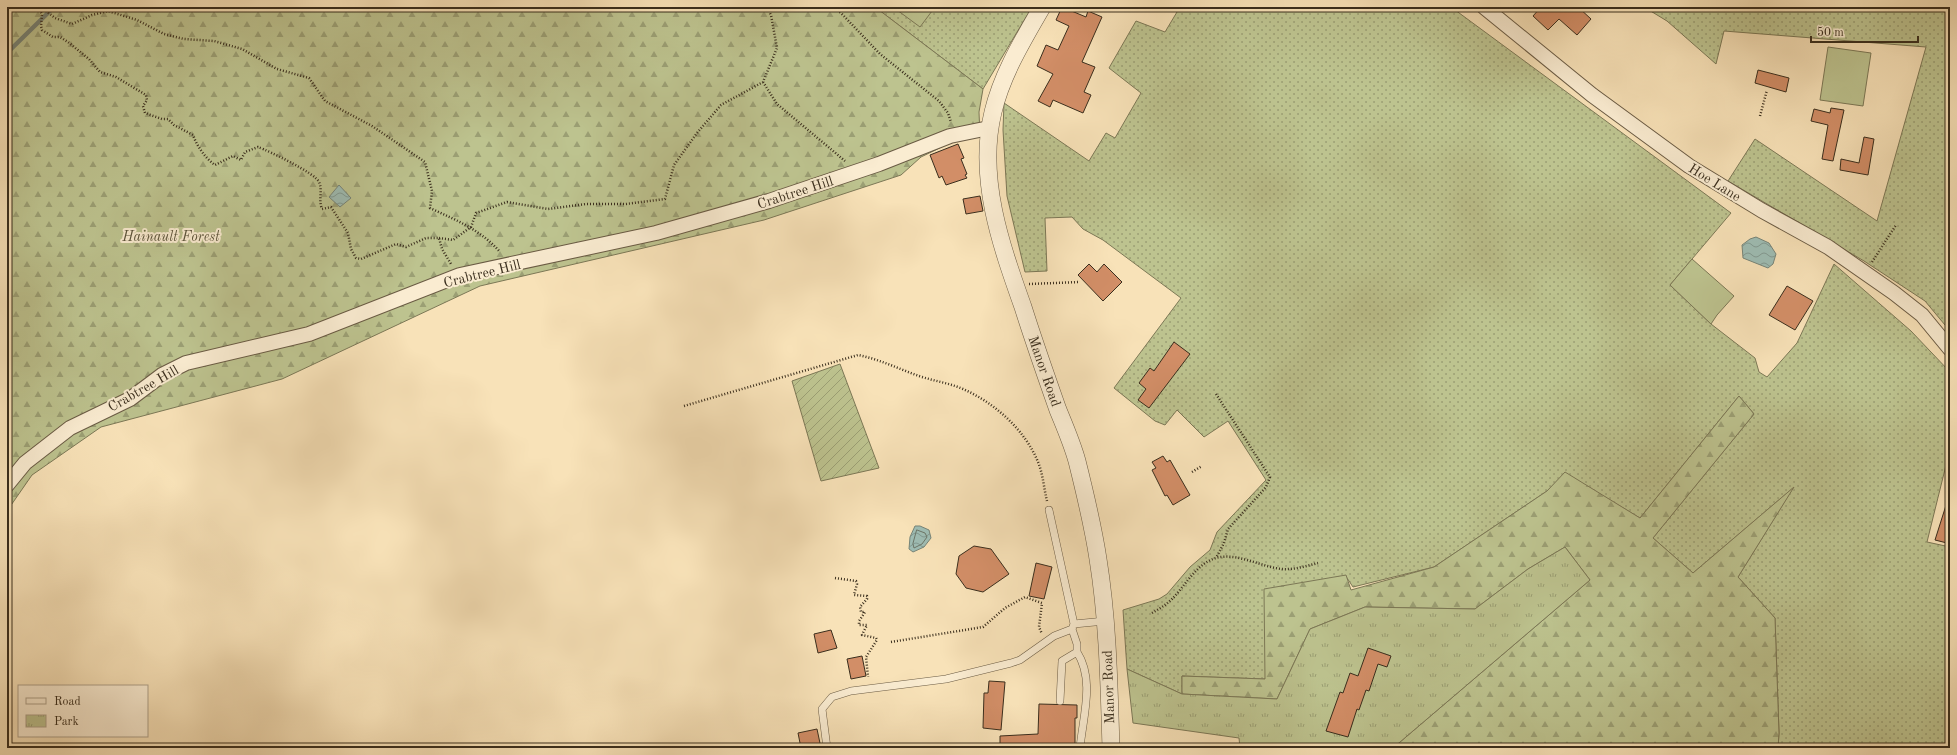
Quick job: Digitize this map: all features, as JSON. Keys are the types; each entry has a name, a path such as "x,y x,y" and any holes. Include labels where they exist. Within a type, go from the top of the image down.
{"street":[{"name":"Manor Road","path":"1042,7 1021,44 1005,77 993,110 989,128 987,176 990,198 1015,286 1076,458 1097,552 1105,621 1111,748"},
{"name":"Hoe Lane","path":"1484,7 1586,90 1689,166 1761,210 1828,247 1867,273 1922,315 1950,349"},
{"name":"Crabtree Hill","path":"7,484 25,463 70,428 130,399 162,375 186,363 309,334 460,275 656,233 769,201 858,171 950,136 989,128"}],"lane":[{"path":"1049,510 1077,644 1077,652 1086,673 1087,695 1080,748"},
{"path":"827,748 822,709 832,697 850,691 946,679 1011,663 1020,660 1048,640 1073,627 1105,621"},
{"path":"1060,701 1062,661 1077,652"}],"path":[{"path":"40,7 51,15 72,24 92,15 108,11 137,20 164,34 184,39 214,41 242,49 277,70 310,78 325,101 372,126 425,162 432,192 430,208 471,227 490,240 511,264"},
{"path":"40,7 42,14 42,30 52,37 60,38 68,42 89,59 100,72 116,77 146,95 147,100 143,106 145,113 162,119 168,119 174,126 193,135 196,143 215,165 232,156 241,160 245,152 258,147 305,170 318,180 321,188 319,202 322,209 331,207 336,212 348,233 350,249 356,258 361,259 396,244 406,247 426,238 453,240 471,227 476,213 507,202 548,209 586,204 626,204 665,199 674,165 697,133 722,105 763,82 776,48 771,15 767,7"},
{"path":"108,11 111,7"},
{"path":"832,7 841,13 880,54 939,101 948,113 951,124 950,136"},
{"path":"763,82 777,104 823,144 858,171"},
{"path":"1760,116 1767,90"},
{"path":"1867,273 1896,225"},
{"path":"439,238 442,249 460,275"},
{"path":"1015,286 1048,282 1080,282"},
{"path":"684,406 858,355 872,358 901,370 963,389 988,402 1022,433 1030,444 1039,464 1049,510"},
{"path":"1152,613 1172,599 1192,575 1216,558 1224,543 1228,529 1266,487 1270,477 1216,394"},
{"path":"1192,472 1202,466"},
{"path":"1216,558 1236,557 1260,565 1281,569 1292,569 1318,563"},
{"path":"835,578 856,581 857,584 854,595 867,596 867,599 860,607 861,612 865,612 859,621 859,625 867,625 862,635 876,638 877,640 866,657 869,677 862,679"},
{"path":"891,642 983,628 1005,608 1025,597 1042,603 1039,627 1048,640"}],"green space":[{"name":"Hainault Forest","path":"7,7 875,7 983,89 979,112 980,136 958,139 921,157 901,175 764,220 480,286 282,379 101,427 32,475 7,511"},
{"path":"875,7 1032,7 983,89"},
{"path":"893,7 935,7 920,27"},
{"path":"1180,7 1451,7 1731,213 1670,285 1711,324 1755,358 1759,372 1767,377 1797,343 1834,264 1911,331 1950,372 1950,449 1927,542 1950,547 1950,748 1778,748 1779,733 1775,618 1738,577 1793,488 1693,573 1653,538 1754,414 1739,396 1640,518 1565,473 1547,491 1434,567 1353,587 1345,575 1265,679 1182,676 1182,694 1127,669 1123,610 1159,599 1167,594 1190,567 1210,550 1217,532 1266,480 1228,421 1204,437 1177,410 1165,425 1155,421 1114,388 1181,298 1103,240 1083,229 1072,217 1045,218 1047,271 1025,272 1007,196 1003,130 1004,103 1089,161 1106,133 1115,138 1141,93 1109,68 1136,21 1165,32"},
{"path":"1644,7 1950,7 1950,331 1925,301 1864,261 1728,181 1755,139 1877,221 1926,47 1724,31 1716,64 1667,21"},
{"path":"1828,47 1871,53 1863,106 1820,100"},
{"path":"1692,259 1734,296 1711,324 1670,285"},
{"path":"840,364 879,468 821,481 792,381"},
{"path":"1739,396 1754,414 1653,538 1693,573 1794,487 1738,577 1775,618 1779,733 1778,748 1393,748 1590,580 1565,547 1528,569 1475,609 1365,607 1310,629 1277,699 1182,694 1182,676 1265,679 1264,589 1346,575 1351,590 1434,567 1547,491 1565,472 1640,518"},
{"path":"1565,547 1590,580 1393,748 1240,748 1239,738 1133,723 1127,669 1182,694 1277,699 1310,629 1365,607 1475,609 1528,569"}],"water":[{"path":"339,185 351,198 340,207 329,197"},
{"path":"1756,237 1769,243 1776,254 1773,264 1768,268 1743,258 1742,245 1750,239"},
{"path":"915,526 920,526 929,530 931,538 924,547 913,552 909,549 910,537"}],"building":[{"path":"1062,7 1086,17 1088,11 1102,17 1082,62 1095,67 1084,92 1091,95 1083,113 1053,100 1050,107 1038,101 1053,74 1037,66 1046,45 1058,50 1069,26 1056,20"},
{"path":"1541,7 1578,7 1591,19 1577,35 1559,19 1548,30 1533,16"},
{"path":"1758,70 1789,78 1786,92 1755,83"},
{"path":"1831,108 1844,110 1833,161 1822,159 1828,125 1811,121 1814,109 1830,113"},
{"path":"1864,137 1874,139 1868,175 1840,170 1841,159 1859,163"},
{"path":"958,144 964,158 961,159 967,174 965,175 967,178 946,185 942,176 939,178 930,155"},
{"path":"980,196 983,211 966,214 963,199"},
{"path":"1089,264 1097,272 1104,264 1122,282 1103,301 1078,275"},
{"path":"1787,286 1813,301 1795,330 1769,315"},
{"path":"1174,342 1190,354 1149,408 1138,400 1146,389 1139,383 1150,368 1154,371"},
{"path":"1163,456 1167,462 1170,460 1190,495 1173,505 1167,495 1165,496 1152,470 1156,468 1152,462"},
{"path":"1948,499 1950,499 1950,534 1947,543 1935,540"},
{"path":"974,546 991,549 1009,574 983,592 966,588 956,574 959,556"},
{"path":"1036,563 1052,567 1044,599 1029,596"},
{"path":"831,630 837,648 818,653 814,634"},
{"path":"1368,648 1391,656 1387,667 1378,664 1369,691 1366,690 1359,710 1357,709 1348,737 1326,731 1340,692 1343,693 1350,673 1358,676"},
{"path":"862,656 866,676 851,679 847,659"},
{"path":"989,681 1005,682 1001,730 983,728 984,693 988,693"},
{"path":"1039,704 1077,705 1077,718 1075,718 1075,747 1000,748 1000,736 1038,734"},
{"path":"817,729 821,748 801,748 798,733"}],"waterway":[{"path":"7,53 54,7"}]}
